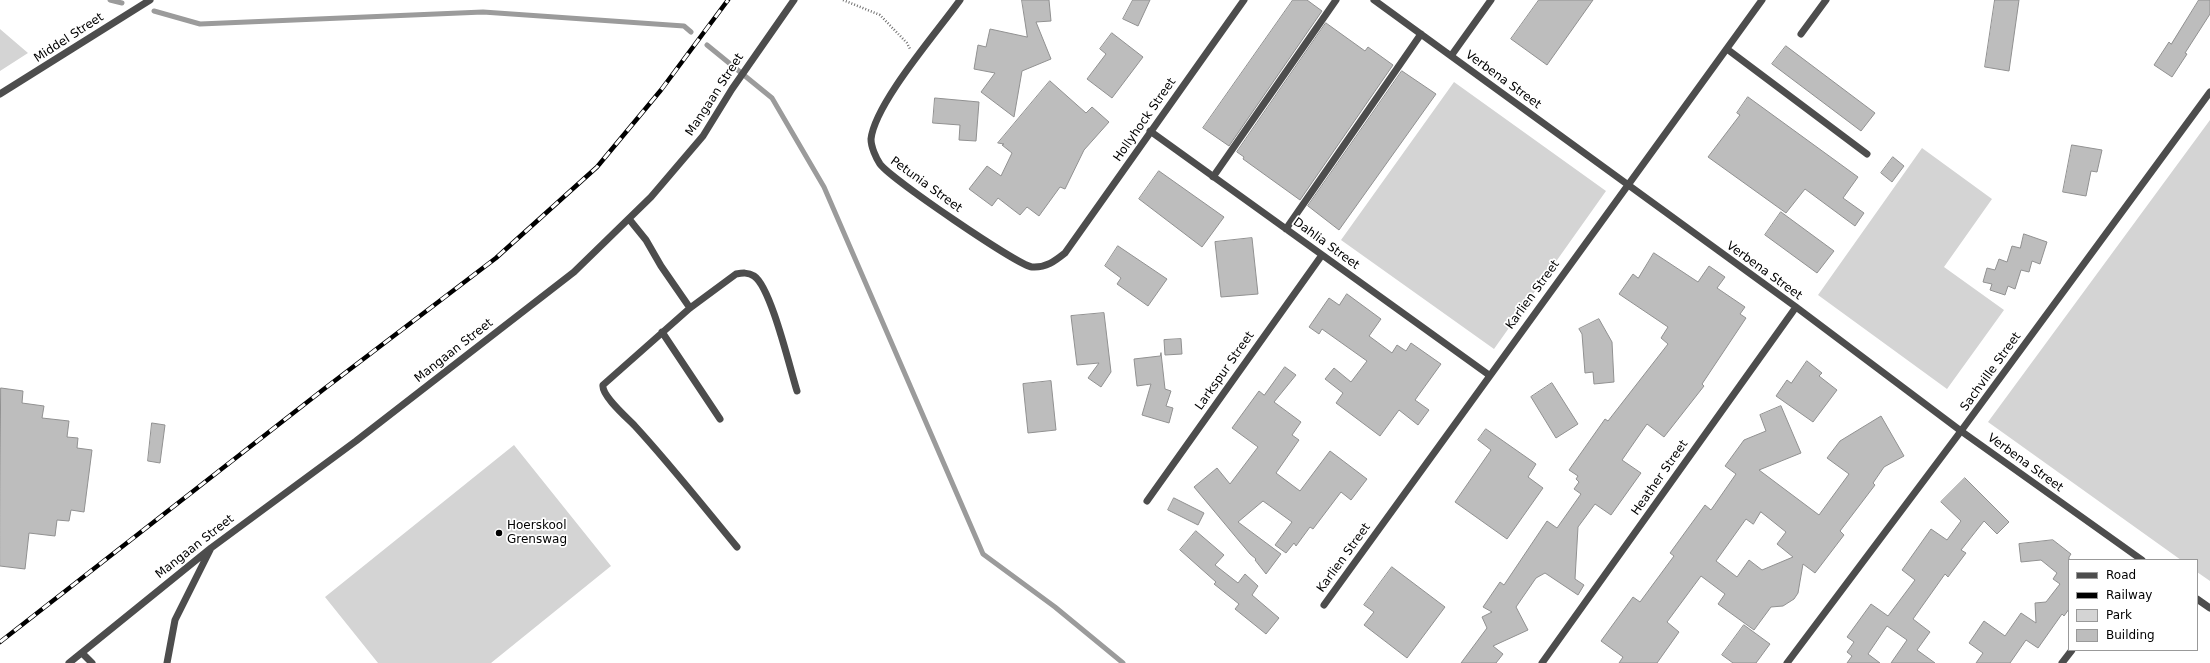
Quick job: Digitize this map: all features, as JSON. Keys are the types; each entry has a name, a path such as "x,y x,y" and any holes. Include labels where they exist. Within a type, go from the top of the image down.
{"street":[{"name":"Middel Street","path":"0,94 150,0"},
{"name":"Mangaan Street","path":"69,663 211,548 356,441 568,276 651,197 703,136 732,89 794,0"},
{"name":"Petunia Street","path":"960,0 896,88 874,127 871,140 881,165 907,187 1022,264 1043,267 1053,263 1065,253"},
{"name":"Hollyhock Street","path":"1065,253 1244,0"},
{"path":"1213,176 1336,0"},
{"name":"Verbena Street","path":"1374,0 1796,307 1961,431 2139,559"},
{"path":"1451,56 1491,0"},
{"name":"Karlien Street","path":"1324,605 1489,375 1762,0"},
{"path":"1801,34 1826,0"},
{"path":"1286,229 1421,34"},
{"path":"1726,49 1867,154"},
{"name":"Sachville Street","path":"1787,663 1961,431 2210,92"},
{"name":"Dahlia Street","path":"1150,131 1489,375"},
{"path":"629,219 646,240 661,266 690,308"},
{"name":"Larkspur Street","path":"1146,501 1322,255"},
{"path":"737,547 664,457 612,403 602,388 605,381 690,308 736,274 745,272 755,276 763,287 773,310 797,391"},
{"name":"Heather Street","path":"1542,663 1796,307"},
{"path":"662,332 720,419"},
{"path":"166,663 175,620 211,548"},
{"path":"2198,600 2210,608"},
{"path":"2062,663 2071,651"},
{"path":"82,653 92,663"}],"path":[{"path":"843,0 880,15 907,43 916,61"}],"green space":[{"path":"0,29 28,53 0,71"},
{"path":"1454,82 1606,191 1494,349 1341,240"},
{"path":"2210,120 2210,581 2198,573 2198,559 2180,559 1988,422"},
{"path":"1922,148 1992,199 1944,267 2004,310 1947,389 1818,295"},
{"path":"514,445 611,566 491,663 378,663 325,597"}],"building":[{"path":"1022,0 1049,0 1051,21 1036,22 1051,59 1022,71 1014,117 981,92 995,73 974,69 978,45 986,47 990,29 1027,37"},
{"path":"1133,0 1150,0 1138,26 1123,19"},
{"path":"1293,0 1307,0 1322,11 1229,146 1203,128"},
{"path":"1539,0 1593,0 1547,65 1511,39"},
{"path":"1995,0 2019,0 2009,71 1985,67"},
{"path":"2199,0 2210,0 2210,14 2185,53 2187,54 2172,77 2154,65 2169,42 2171,44"},
{"path":"1326,23 1365,51 1368,47 1393,65 1300,200 1243,159 1244,157 1237,152"},
{"path":"1112,33 1143,57 1112,98 1087,79 1106,54 1100,49"},
{"path":"1786,46 1875,113 1861,131 1772,64"},
{"path":"1402,71 1436,94 1339,230 1308,206"},
{"path":"1050,81 1086,113 1092,107 1109,122 1084,150 1065,189 1060,187 1039,216 1027,207 1020,215 998,198 992,206 969,189 987,166 1001,176 1012,153 1002,145 1004,144 998,143"},
{"path":"1748,97 1858,177 1843,198 1864,213 1855,226 1805,189 1786,213 1708,157 1740,115 1737,113"},
{"path":"935,98 979,102 976,141 959,140 960,125 933,123"},
{"path":"2072,145 2102,150 2097,172 2091,171 2086,196 2063,192"},
{"path":"1893,157 1904,166 1892,182 1881,173"},
{"path":"1159,171 1224,217 1202,247 1139,199"},
{"path":"1781,212 1834,251 1817,273 1765,235"},
{"path":"2024,234 2047,242 2040,264 2032,261 2029,272 2021,270 2015,289 2008,286 2005,295 1990,290 1992,284 1983,282 1987,268 1995,270 1999,259 2007,262 2012,246 2020,248"},
{"path":"1252,238 1258,294 1221,297 1215,242"},
{"path":"1118,246 1167,279 1148,306 1117,284 1121,278 1105,266"},
{"path":"1654,253 1698,282 1709,266 1725,277 1717,288 1745,307 1740,314 1746,318 1702,384 1704,386 1664,437 1647,424 1622,460 1641,473 1611,515 1595,504 1578,527 1575,579 1584,585 1578,595 1545,573 1536,578 1516,607 1528,630 1493,646 1503,654 1496,663 1461,663 1487,628 1482,617 1492,612 1483,607 1500,582 1504,585 1547,521 1557,528 1581,494 1574,489 1579,482 1576,479 1578,476 1569,470 1605,419 1608,421 1668,344 1661,338 1668,327 1619,294 1633,274 1638,278"},
{"path":"1347,294 1381,319 1369,336 1392,353 1397,345 1406,351 1411,343 1441,364 1415,400 1429,410 1418,425 1399,410 1380,436 1336,403 1343,393 1325,379 1334,368 1351,382 1367,361 1322,329 1319,334 1309,327 1329,298 1339,305"},
{"path":"1104,313 1111,372 1101,387 1088,378 1099,363 1077,365 1071,316"},
{"path":"1599,319 1612,342 1614,382 1594,384 1593,372 1585,373 1582,334 1579,329"},
{"path":"1181,339 1182,354 1165,355 1164,340"},
{"path":"1161,353 1165,389 1171,391 1166,406 1173,408 1169,423 1142,415 1151,384 1137,386 1134,359 1160,356"},
{"path":"1807,361 1822,373 1819,376 1837,390 1813,422 1776,396 1787,380 1791,383"},
{"path":"1285,367 1296,375 1274,402 1301,422 1292,435 1299,440 1276,473 1300,491 1330,451 1367,479 1351,500 1341,492 1313,529 1310,527 1296,546 1294,543 1286,553 1275,545 1292,522 1263,501 1238,522 1281,554 1266,574 1255,560 1256,559 1250,554 1194,487 1217,468 1230,484 1258,447 1232,428 1259,391 1264,395"},
{"path":"1051,381 1056,430 1028,433 1023,384"},
{"path":"1552,383 1578,424 1556,438 1531,397"},
{"path":"1,388 23,391 22,403 44,406 42,418 69,421 67,437 78,438 77,448 92,450 84,512 71,510 69,521 57,520 55,536 29,533 25,569 0,566"},
{"path":"1781,406 1801,453 1759,470 1819,515 1849,474 1827,458 1840,441 1881,416 1904,456 1884,467 1873,483 1875,485 1840,531 1844,535 1815,573 1803,564 1798,593 1794,599 1783,606 1771,607 1754,630 1718,604 1725,594 1701,576 1667,622 1679,632 1657,663 1619,663 1623,657 1601,641 1633,597 1640,602 1674,556 1670,553 1705,505 1711,510 1736,474 1725,466 1744,440 1766,431 1760,415","holes":["1761,512 1786,532 1777,544 1793,557 1762,570 1749,560 1737,577 1716,561 1746,519 1753,524"]},
{"path":"152,423 165,425 160,463 148,461"},
{"path":"1486,429 1536,464 1528,477 1543,488 1507,539 1455,502 1491,450 1478,440"},
{"path":"1965,478 2009,522 1997,534 1984,521 1961,550 1966,553 1948,577 1945,574 1913,619 1930,632 1917,650 1935,663 1891,663 1907,640 1887,626 1868,654 1880,663 1847,663 1852,656 1847,652 1854,642 1847,637 1871,604 1888,616 1915,580 1902,570 1931,529 1947,540 1961,521 1941,502"},
{"path":"1174,498 1204,513 1198,525 1168,510"},
{"path":"1196,531 1224,555 1215,565 1238,583 1245,574 1258,586 1252,595 1279,618 1266,634 1235,609 1239,604 1214,584 1216,582 1180,550"},
{"path":"2053,540 2071,554 2068,559 2068,610 2064,616 2062,614 2038,648 2026,640 2010,663 1976,663 1983,653 1969,643 1984,621 2005,636 2021,613 2036,623 2035,603 2046,602 2060,584 2053,579 2057,573 2041,560 2021,562 2019,544"},
{"path":"1392,567 1445,607 1407,658 1364,625 1374,612 1364,605"},
{"path":"1744,625 1770,644 1756,663 1733,663 1722,655"}],"waterway":[{"path":"110,0 122,3"},
{"path":"154,11 200,24 483,12 684,26 691,32"},
{"path":"707,45 772,98 824,187 983,554 1055,607 1123,663"}],"railway":[{"path":"0,642 324,389 496,258 597,167 661,90 728,0"}],"place":[{"name":"Hoerskool Grenswag","path":"499,533"}]}
